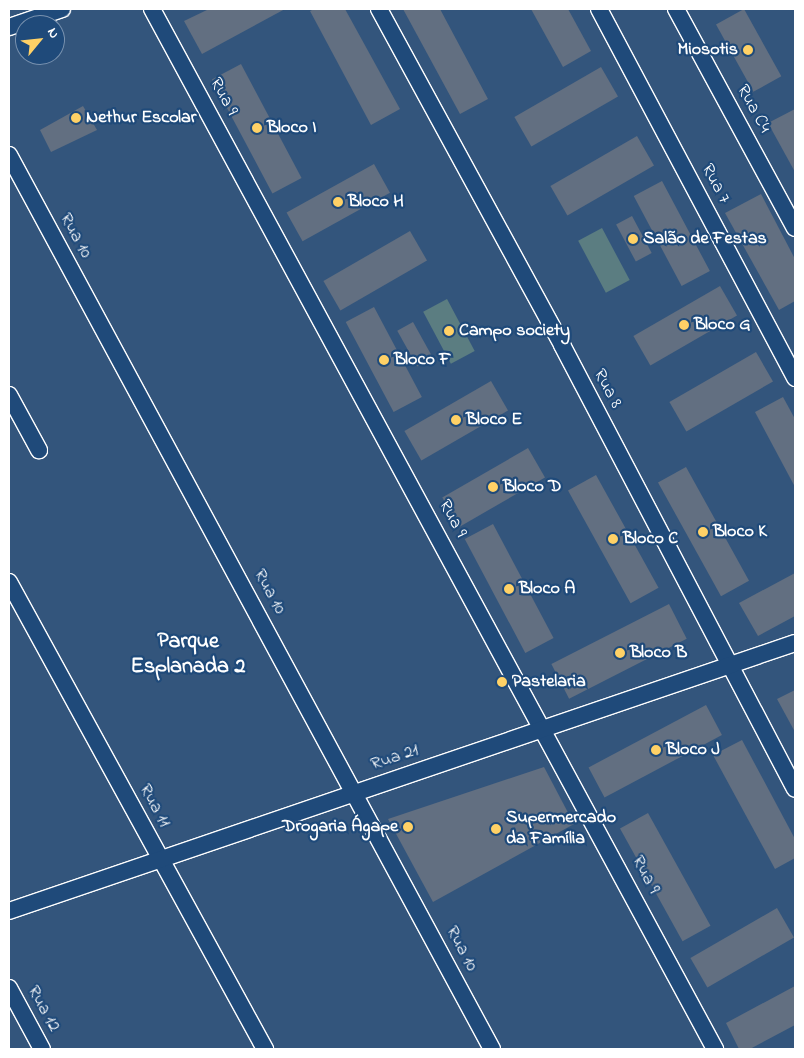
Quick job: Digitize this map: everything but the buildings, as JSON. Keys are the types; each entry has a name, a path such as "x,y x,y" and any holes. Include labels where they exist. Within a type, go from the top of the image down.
{"street":[{"path":"9,27 62,9"},
{"name":"Rua 9","path":"152,9 543,728 715,1049"},
{"name":"Rua 8","path":"379,9 557,337 729,667 795,789"},
{"name":"Rua 7","path":"599,9 795,378"},
{"name":"Rua C4","path":"676,9 795,228"},
{"name":"Rua 10","path":"9,156 356,794 492,1049"},
{"path":"9,395 39,450"},
{"name":"Rua 11","path":"9,582 264,1049"},
{"name":"Rua 21","path":"9,911 795,643"},
{"name":"Rua 12","path":"9,988 42,1049"}],"green space":[{"name":"Campo society","path":"602,228 630,280 606,293 578,241"},
{"name":"Campo society","path":"447,299 475,351 451,364 423,312"}],"place":[{"name":"Miosotis","path":"748,50"},
{"name":"Nethur Escolar","path":"76,118"},
{"name":"Bloco I","path":"257,128"},
{"name":"Bloco H","path":"338,202"},
{"name":"Salão de Festas","path":"633,239"},
{"name":"Bloco G","path":"684,325"},
{"name":"Campo society","path":"449,331"},
{"name":"Bloco F","path":"384,360"},
{"name":"Bloco E","path":"456,420"},
{"name":"Bloco D","path":"493,487"},
{"name":"Bloco K","path":"703,532"},
{"name":"Bloco C","path":"613,539"},
{"name":"Bloco A","path":"509,589"},
{"name":"Bloco B","path":"620,653"},
{"name":"Pastelaria","path":"502,682"},
{"name":"Bloco J","path":"656,750"},
{"name":"Drogaria Ágape","path":"408,827"},
{"name":"Supermercado da Família","path":"496,829"}],"district":[{"name":"Parque Esplanada 2","path":"188,654"}]}
